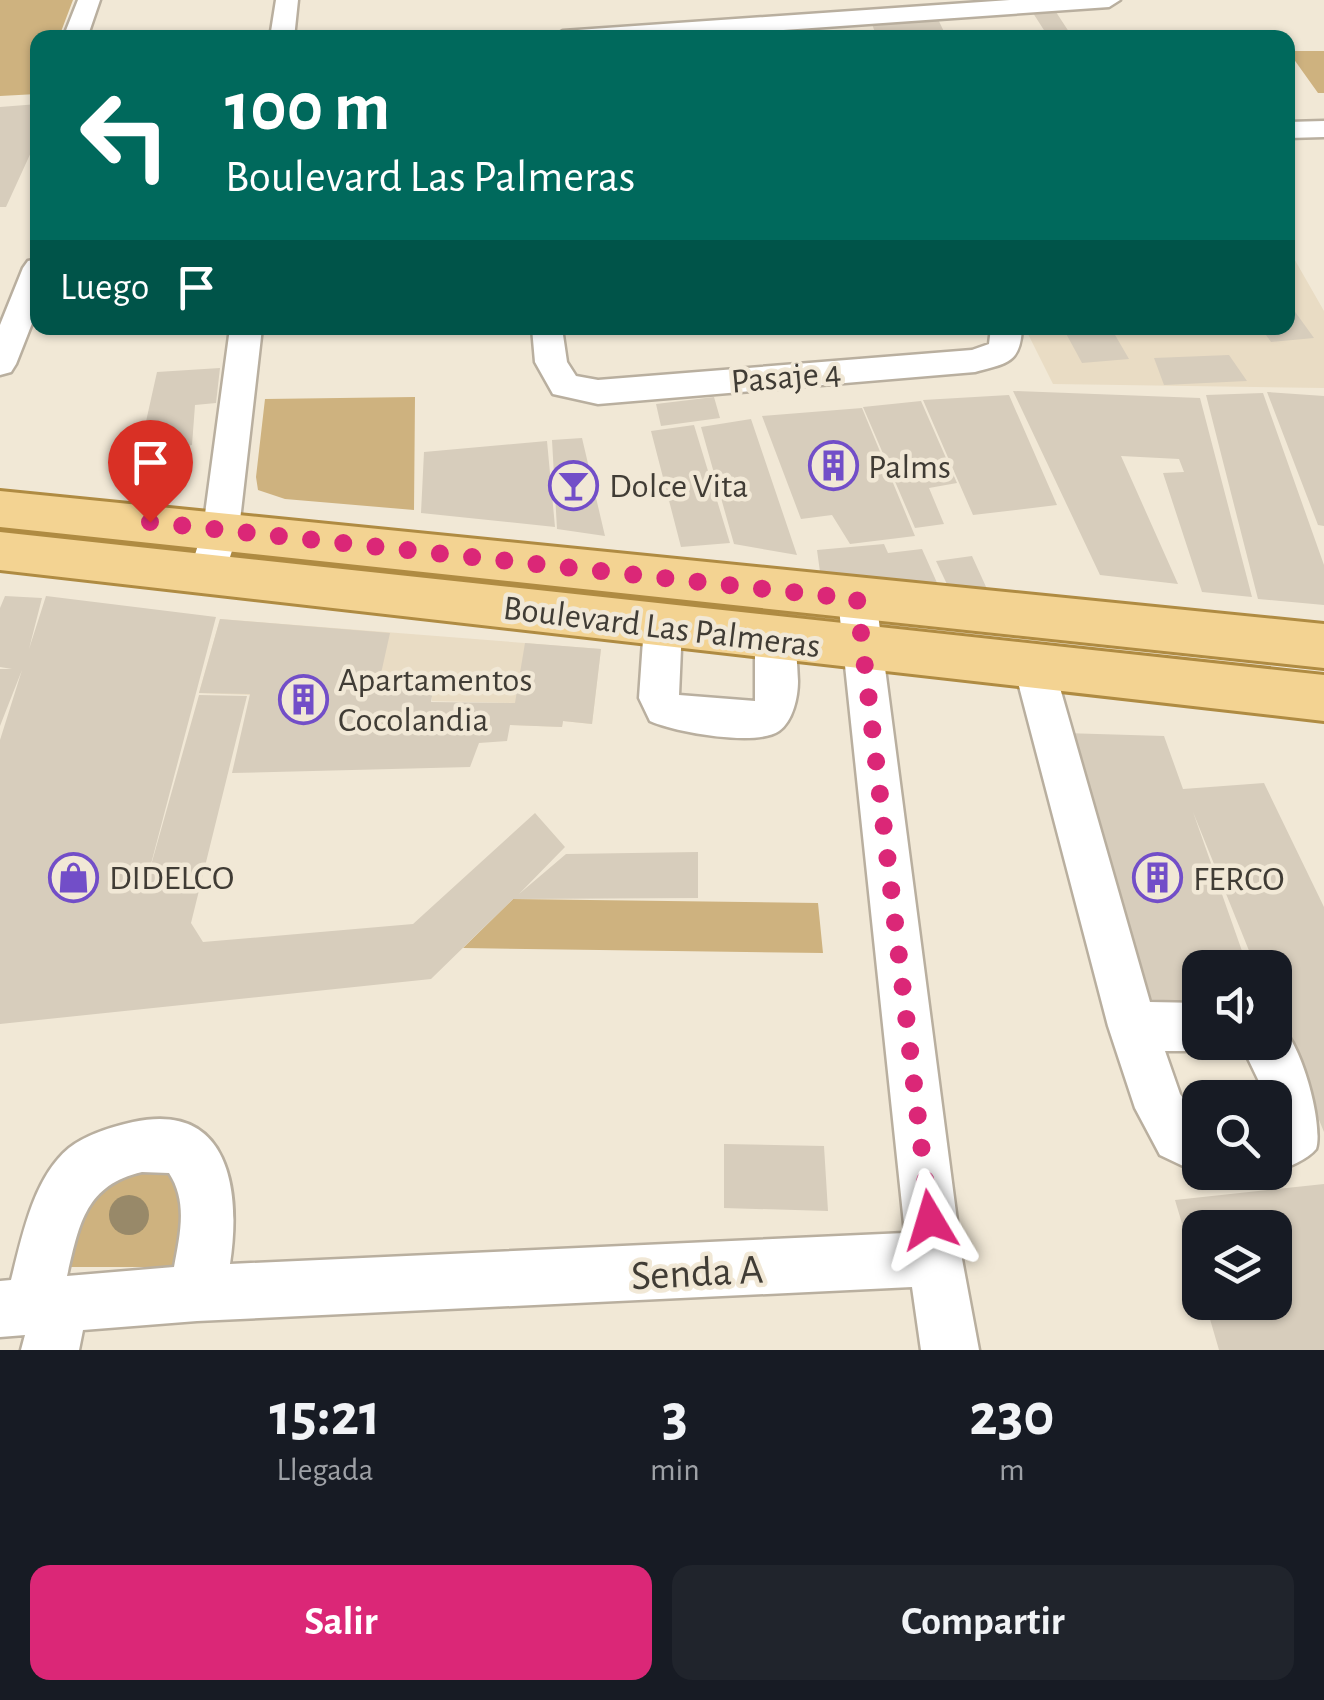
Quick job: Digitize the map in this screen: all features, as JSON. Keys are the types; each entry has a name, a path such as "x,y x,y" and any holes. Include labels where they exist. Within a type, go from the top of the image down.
{"main road":[{"name":"Boulevard Las Palmeras","path":"0,509 215,551 664,626 1324,698"},
{"name":"Boulevard Las Palmeras","path":"0,551 215,551 857,599 1324,646"}],"street":[{"path":"78,30 88,0"},
{"path":"283,30 287,0"},
{"path":"682,30 1108,0"},
{"path":"1295,130 1324,130"},
{"path":"0,364 30,288"},
{"path":"215,551 245,335"},
{"name":"Pasaje 4","path":"549,335 551,362 565,386 598,392 976,360 1006,339"},
{"path":"857,599 935,1259 950,1350"},
{"path":"664,626 660,698 664,708 675,713 762,720 771,715 776,704 775,639"},
{"path":"1034,667 1132,1026 1160,1108 1182,1140"},
{"path":"1132,1026 1182,1027"},
{"path":"1292,1092 1298,1131 1292,1135"},
{"path":"35,1318 55,1215 78,1175 108,1152 146,1142 183,1147 206,1182 208,1223 197,1292"},
{"name":"Senda A","path":"35,1318 197,1292 935,1259"}],"shaded area":[{"path":"0,0 73,0 62,30 30,30 30,94 0,96"},
{"path":"1295,51 1324,51 1324,93 1318,93 1295,61"},
{"path":"1295,260 1324,311 1324,388 1053,384 1028,335 1295,335"},
{"path":"415,397 414,510 285,499 258,490 265,399"},
{"path":"220,619 601,649 592,724 563,721 562,727 511,725 514,703 432,701 432,690 380,687 376,700 199,693"},
{"path":"513,899 818,903 823,953 463,948"},
{"path":"99,1171 184,1172 182,1267 61,1267"}],"building":[{"path":"1056,12 1068,30 1044,30 1033,13"},
{"path":"936,15 943,30 874,30 872,24"},
{"path":"30,105 30,154 6,207 0,207 0,107"},
{"path":"1295,312 1314,338 1271,342 1266,335 1295,335"},
{"path":"1067,335 1115,335 1129,359 1082,363"},
{"path":"1229,355 1247,381 1164,385 1154,358"},
{"path":"220,368 216,403 195,405 192,445 139,453 157,372"},
{"path":"1013,391 1200,398 1252,597 1202,592 1163,473 1184,472 1179,459 1121,456 1178,584 1100,575"},
{"path":"1267,392 1324,396 1324,526 1318,525"},
{"path":"1263,393 1324,565 1324,605 1258,599 1206,395"},
{"path":"1009,395 1057,505 973,515 923,400"},
{"path":"714,397 720,418 661,426 656,404"},
{"path":"921,401 957,483 929,488 944,524 915,528 863,407"},
{"name":"Palms","path":"862,408 915,536 850,544 832,515 801,519 762,416"},
{"path":"751,419 797,555 734,544 701,427"},
{"path":"694,425 730,543 681,547 651,431"},
{"name":"Dolce Vita","path":"582,438 605,536 557,529 552,440"},
{"path":"547,441 555,527 421,513 424,452"},
{"path":"884,544 888,553 922,549 942,594 826,577 820,572 817,550"},
{"path":"972,556 992,600 953,597 936,561"},
{"path":"5,596 42,598 29,649 46,596 216,617 146,883 199,695 247,696 191,923 203,942 413,924 535,813 565,847 519,894 566,854 698,852 698,898 513,899 431,979 0,1024 0,740 22,670 0,726 0,669 12,669 0,667 0,608"},
{"path":"220,619 390,633 378,687 433,690 431,702 515,703 525,643 601,649 592,724 563,721 562,727 510,725 507,741 479,743 470,767 232,773 250,694 199,693"},
{"path":"1064,733 1164,736 1183,789 1264,783 1324,907 1324,1132 1292,1054 1292,950 1249,950 1193,812 1242,950 1182,950 1182,1010 1136,1010"},
{"path":"724,1144 824,1146 828,1211 724,1208"},
{"path":"1324,1184 1324,1350 1219,1350 1210,1320 1292,1320 1292,1210 1182,1210 1182,1224 1175,1200"}],"place":[{"name":"Palms","path":"833,466"},
{"name":"Dolce Vita","path":"574,485"},
{"name":"Apartamentos Cocolandia","path":"303,699"},
{"name":"DIDELCO","path":"74,877"},
{"name":"FERCO","path":"1158,878"}],"route":[{"path":"150,522 857,599 862,668 930,1220"}]}
